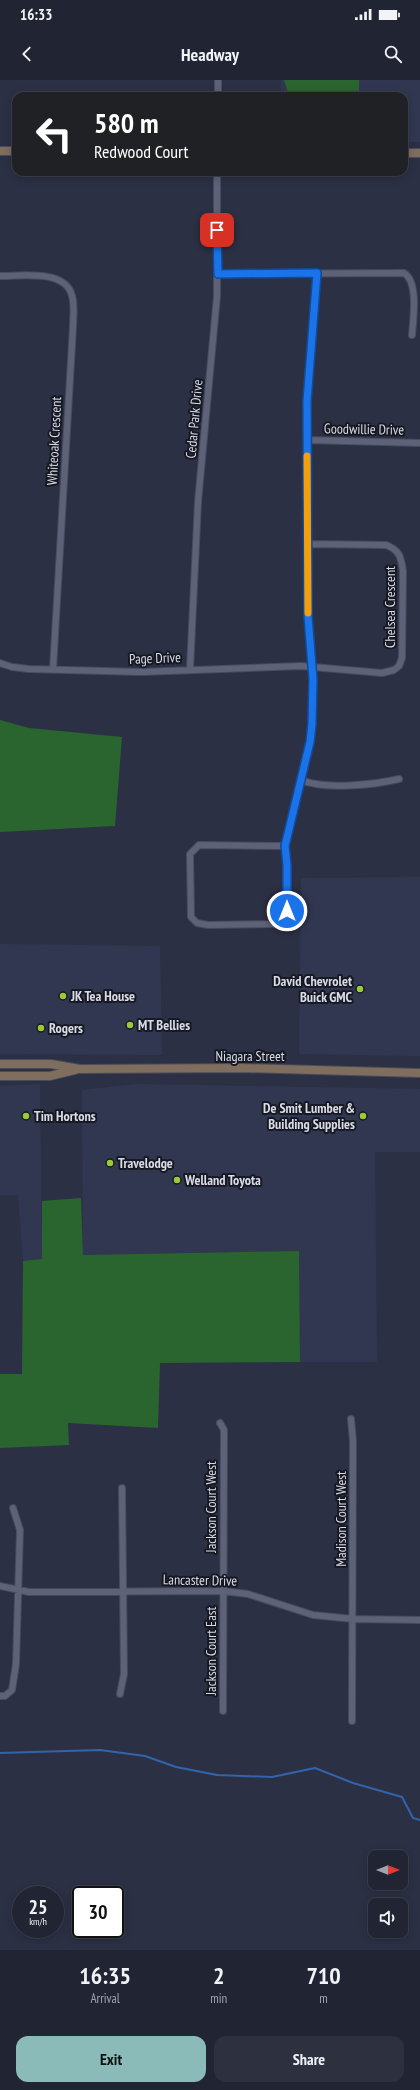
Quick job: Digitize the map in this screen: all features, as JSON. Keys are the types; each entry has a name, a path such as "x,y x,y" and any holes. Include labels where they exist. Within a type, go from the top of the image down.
{"main road":[{"path":"0,150 12,151"},
{"path":"408,153 420,153"},
{"name":"Niagara Street","path":"0,1064 52,1064 80,1069 242,1068 420,1073"},
{"name":"Niagara Street","path":"0,1076 50,1076 80,1069"}],"street":[{"path":"218,80 218,92"},
{"name":"Cedar Park Drive","path":"190,669 198,502 218,274 216,176"},
{"path":"218,274 392,272 407,275 412,283 413,290 412,335"},
{"path":"285,846 199,845 190,854 191,917 197,923 208,925 276,924 283,920 287,911 287,865 285,846 301,780 312,724 312,667 308,616 307,440 308,381 317,273"},
{"name":"Whiteoak Crescent","path":"0,276 53,277 65,283 73,296 73,327 53,669"},
{"name":"Goodwillie Drive","path":"307,440 420,443"},
{"name":"Chelsea Crescent","path":"308,544 386,545 395,548 399,553 401,557 402,571 402,658 397,669 389,673 375,673 312,667"},
{"name":"Page Drive","path":"0,663 20,668 141,672 190,669 312,667"},
{"path":"301,780 310,783 368,785 399,779"},
{"name":"Madison Court West","path":"351,1419 353,1441 352,1721"},
{"name":"Jackson Court West","path":"220,1423 224,1430 223,1591"},
{"path":"120,1694 124,1674 122,1488"},
{"path":"0,1696 5,1696 9,1693 14,1684 20,1530 14,1508"},
{"name":"Lancaster Drive","path":"0,1586 18,1591 223,1591 248,1594 314,1615 353,1619 420,1620"},
{"name":"Jackson Court East","path":"223,1591 223,1711"}],"shaded area":[{"path":"281,80 420,80 420,142 408,142 408,92 281,92"},
{"path":"420,877 420,1056 299,1054 301,878"},
{"path":"0,944 160,946 162,1055 0,1054"},
{"path":"40,1084 42,1259 23,1261 18,1195 0,1195 0,1086"},
{"path":"135,1084 420,1089 420,1152 375,1152 377,1362 300,1362 299,1251 83,1255 82,1090"}],"green space":[{"path":"284,80 359,80 359,92 288,92"},
{"path":"0,720 29,728 122,737 115,826 0,832"},
{"path":"81,1198 83,1255 299,1251 300,1362 160,1363 158,1428 68,1423 69,1445 0,1448 0,1374 22,1374 23,1261 42,1259 42,1201"}],"waterway":[{"path":"0,1753 100,1750 145,1756 176,1767 217,1775 272,1777 315,1768 353,1783 402,1797 413,1818 420,1820"}],"slow traffic":[{"path":"307,456 308,613"}],"place":[{"name":"David Chevrolet Buick GMC","path":"360,989"},
{"name":"JK Tea House","path":"63,996"},
{"name":"MT Bellies","path":"130,1025"},
{"name":"Rogers","path":"41,1028"},
{"name":"Tim Hortons","path":"26,1116"},
{"name":"De Smit Lumber & Building Supplies","path":"363,1116"},
{"name":"Travelodge","path":"110,1163"},
{"name":"Welland Toyota","path":"177,1180"}],"route":[{"path":"217,230 218,274 317,273 307,401 308,616 313,679 312,724 310,742 301,780 296,793 285,846 287,865 287,911"}]}
